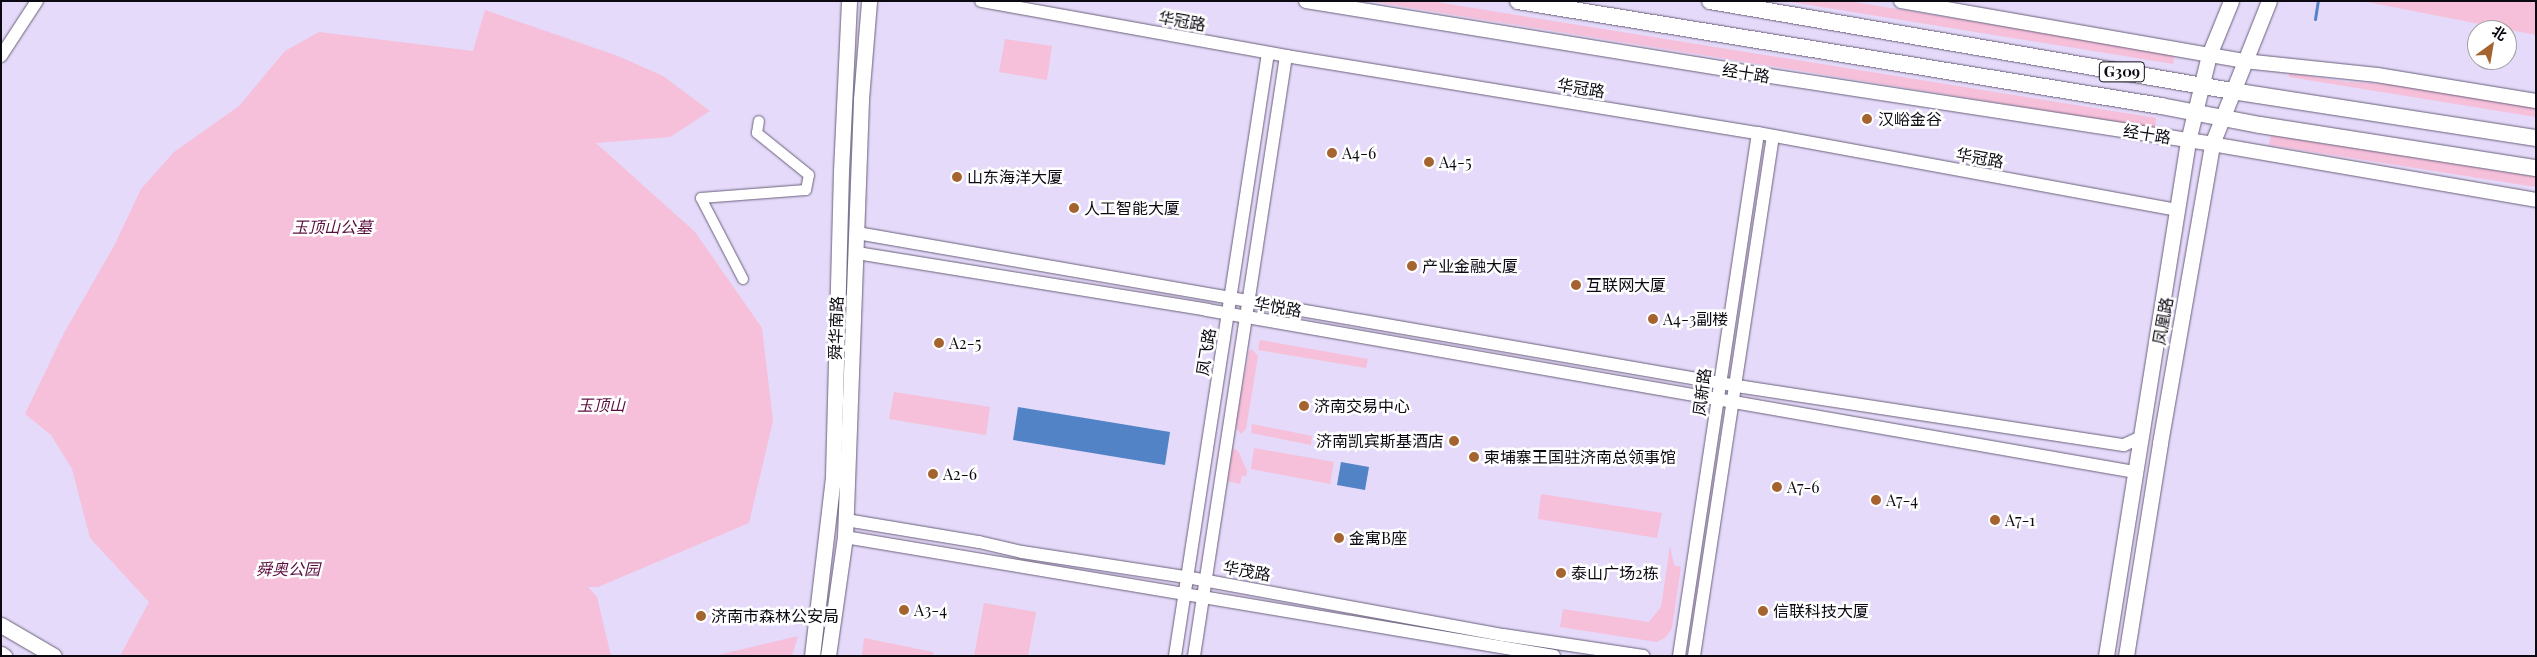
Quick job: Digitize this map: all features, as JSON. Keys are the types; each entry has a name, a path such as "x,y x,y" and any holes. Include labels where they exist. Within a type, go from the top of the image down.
{"highway":[{"name":"经十路","path":"1518,1 2194,113"},
{"name":"G309","path":"1710,1 2232,91 2536,138"},
{"name":"G309","path":"2194,113 2536,168"}],"main road":[{"name":"舜华南路","path":"812,656 833,476 841,171 849,1"},
{"name":"舜华南路","path":"828,656 845,537 862,99 869,1"},
{"name":"经十路","path":"1306,1 2212,144"},
{"path":"1901,1 2244,61 2377,76 2536,101"},
{"name":"凤凰路","path":"2106,656 2139,438 2188,141 2209,55 2231,1"},
{"name":"凤凰路","path":"2126,656 2160,443 2212,144 2269,1"},
{"path":"2212,144 2536,200"},
{"path":"1,625 54,656"}],"street":[{"path":"2,53 37,1"},
{"name":"华冠路","path":"981,1 1268,53 1773,136 2176,210"},
{"name":"凤飞路","path":"1175,656 1268,53"},
{"name":"凤飞路","path":"1194,656 1286,56"},
{"path":"742,279 701,198 806,190 808,175 757,133 759,121"},
{"name":"凤新路","path":"1679,656 1758,134"},
{"path":"1694,656 1737,386 1773,136"},
{"path":"857,233 1737,386 2124,445 2139,438"},
{"name":"华悦路","path":"857,253 1228,315 2134,472"},
{"name":"华茂路","path":"846,520 979,542 1022,552 1206,580 1503,635 1643,656"},
{"name":"华茂路","path":"845,537 1203,597 1501,652 1554,656"}],"green space":[{"path":"1368,1 1430,1 2156,118 2155,128"},
{"path":"1785,1 1848,1 2175,54 2173,64"},
{"path":"2362,1 2536,1 2536,35 2517,31 2517,20 2467,20 2467,22"},
{"path":"485,10 618,56 663,76 710,111 670,137 596,143 695,232 762,328 773,421 749,523 598,587 588,587 597,597 611,656 120,656 149,602 90,538 72,469 51,435 25,414 64,333 114,246 141,189 174,152 239,106 285,51 319,32 473,51"},
{"path":"1005,39 1052,46 1047,80 999,72"},
{"path":"2289,73 2347,82 2386,84 2536,107 2536,117 2289,77"},
{"path":"2271,135 2536,177 2536,187 2269,145"},
{"path":"1260,340 1368,359 1366,368 1258,350"},
{"path":"1252,349 1258,356 1246,429 1241,434 1235,427 1249,351"},
{"path":"894,392 990,407 986,435 889,419"},
{"path":"1252,424 1312,436 1311,445 1251,433"},
{"path":"1233,448 1238,451 1247,471 1246,477 1242,475 1240,484 1227,481"},
{"path":"1254,448 1334,462 1330,484 1251,469"},
{"path":"1541,494 1662,513 1657,538 1538,519"},
{"path":"1670,546 1674,565 1681,567 1672,628 1666,637 1657,642 1560,627 1563,609 1649,622 1661,607"},
{"path":"984,603 1036,612 1028,656 974,656"},
{"path":"798,636 792,656 714,656"},
{"path":"864,638 933,652 933,656 862,656"}],"water":[{"path":"1018,407 1170,432 1165,465 1013,440"},
{"path":"1341,462 1369,467 1365,490 1337,485"}],"waterway":[{"path":"2315,19 2318,1"}],"place":[{"name":"汉峪金谷","path":"1867,119"},
{"name":"A4-6","path":"1332,153"},
{"name":"A4-5","path":"1429,162"},
{"name":"山东海洋大厦","path":"957,177"},
{"name":"人工智能大厦","path":"1074,208"},
{"name":"产业金融大厦","path":"1412,266"},
{"name":"互联网大厦","path":"1576,285"},
{"name":"A4-3副楼","path":"1653,319"},
{"name":"A2-5","path":"939,343"},
{"name":"济南交易中心","path":"1304,406"},
{"name":"济南凯宾斯基酒店","path":"1454,441"},
{"name":"柬埔寨王国驻济南总领事馆","path":"1474,457"},
{"name":"A2-6","path":"933,474"},
{"name":"A7-6","path":"1777,487"},
{"name":"A7-4","path":"1876,500"},
{"name":"A7-1","path":"1995,520"},
{"name":"金寓B座","path":"1339,538"},
{"name":"泰山广场2栋","path":"1561,573"},
{"name":"A3-4","path":"904,610"},
{"name":"信联科技大厦","path":"1763,611"},
{"name":"济南市森林公安局","path":"701,616"}],"park label":[{"name":"玉顶山公墓","path":"332,227"},
{"name":"玉顶山","path":"601,405"},
{"name":"舜奥公园","path":"288,569"}]}
